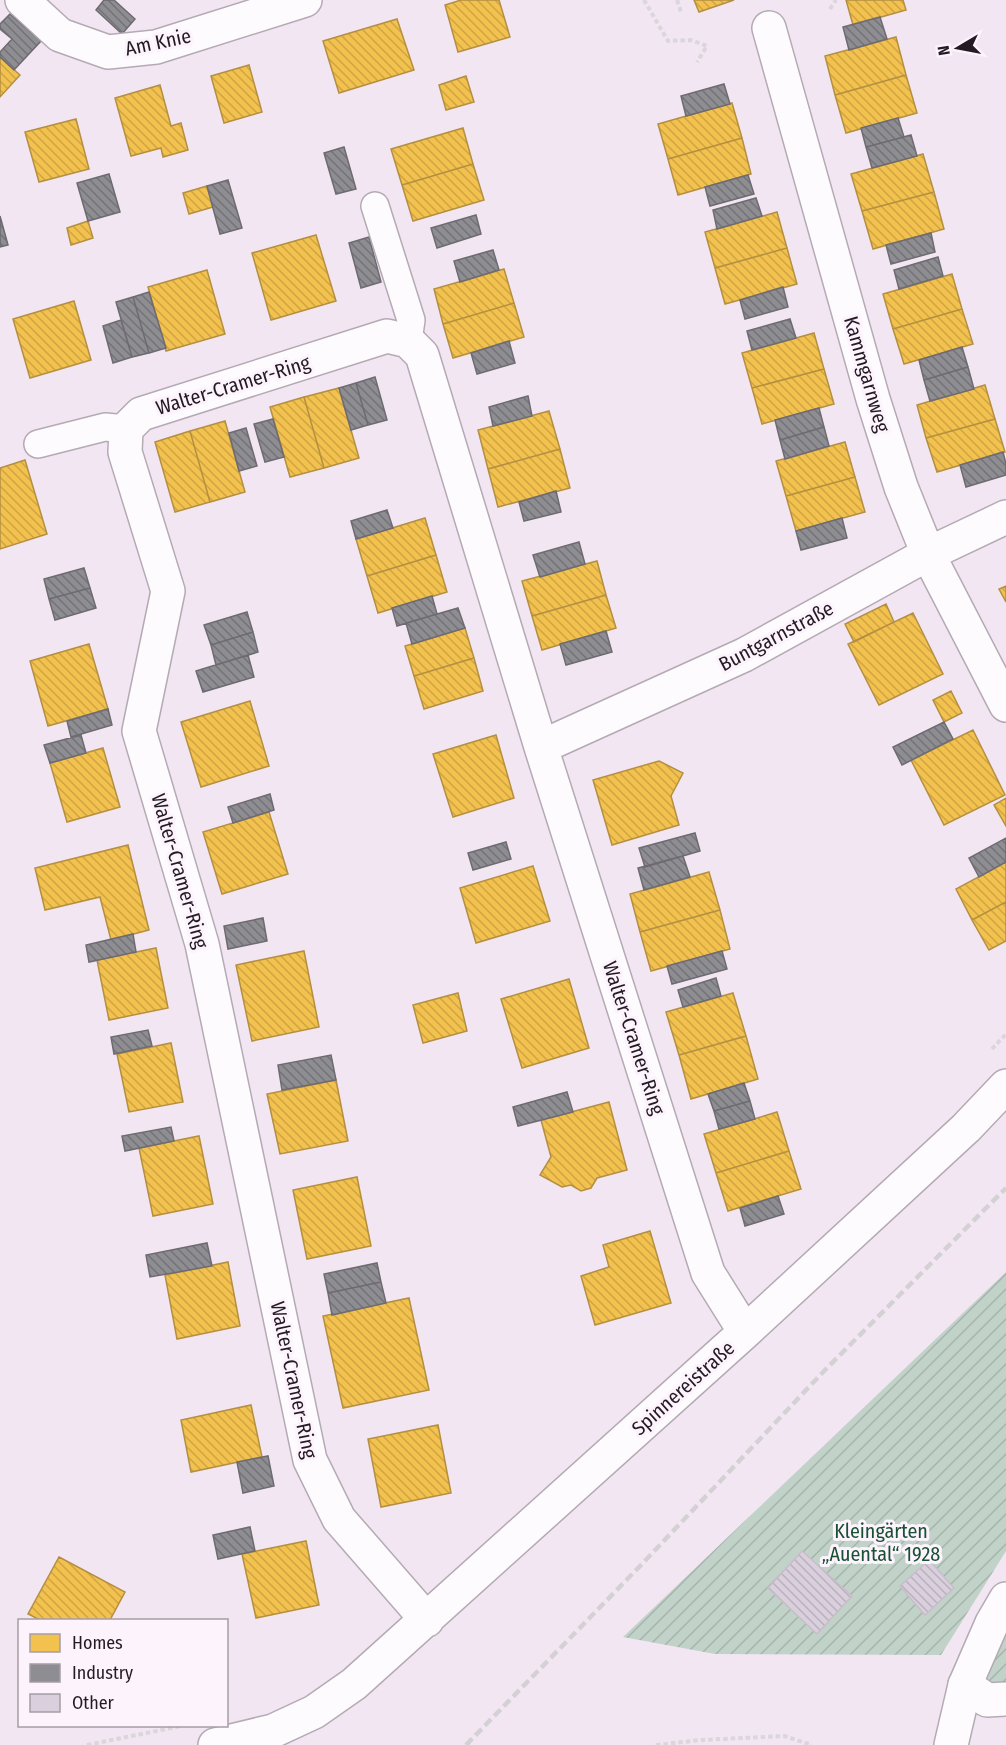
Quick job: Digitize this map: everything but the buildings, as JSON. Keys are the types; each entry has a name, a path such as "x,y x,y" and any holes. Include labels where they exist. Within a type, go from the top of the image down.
{"street":[{"name":"Am Knie","path":"22,0 60,35 108,52 156,47 305,0"},
{"name":"Kammgarnweg","path":"770,28 876,410 901,487 928,554 1006,705"},
{"name":"Walter-Cramer-Ring","path":"427,1620 339,1519 310,1460 202,944 139,731 168,591 125,453 126,429 141,414 387,336 408,341 422,355 541,747 708,1273 745,1332"},
{"name":"Buntgarnstraße","path":"541,747 744,655 928,554 1006,517"},
{"name":"Spinnereistraße","path":"215,1745 273,1731 314,1712 354,1684 745,1332 966,1128 1006,1086"},
{"path":"951,1745 964,1685 992,1623 1006,1599"},
{"path":"964,1685 987,1700 1006,1699"}],"lane":[{"path":"375,206 411,320 408,341"},
{"path":"38,444 105,427 126,429"}],"path":[{"path":"644,0 668,41 691,40 707,46 697,62"},
{"path":"677,0 681,12"},
{"path":"830,9 836,0"},
{"path":"87,1745 172,1727"},
{"path":"656,1745 700,1740 784,1736 812,1745"}],"green space":[{"name":"Kleingärten „Auental“ 1928","path":"1006,1272 1006,1551 941,1655 715,1654 623,1637"},
{"path":"1006,1599 1006,1699 987,1700 974,1661"}],"railway":[{"path":"466,1745 642,1564 825,1370 1006,1188"}]}
